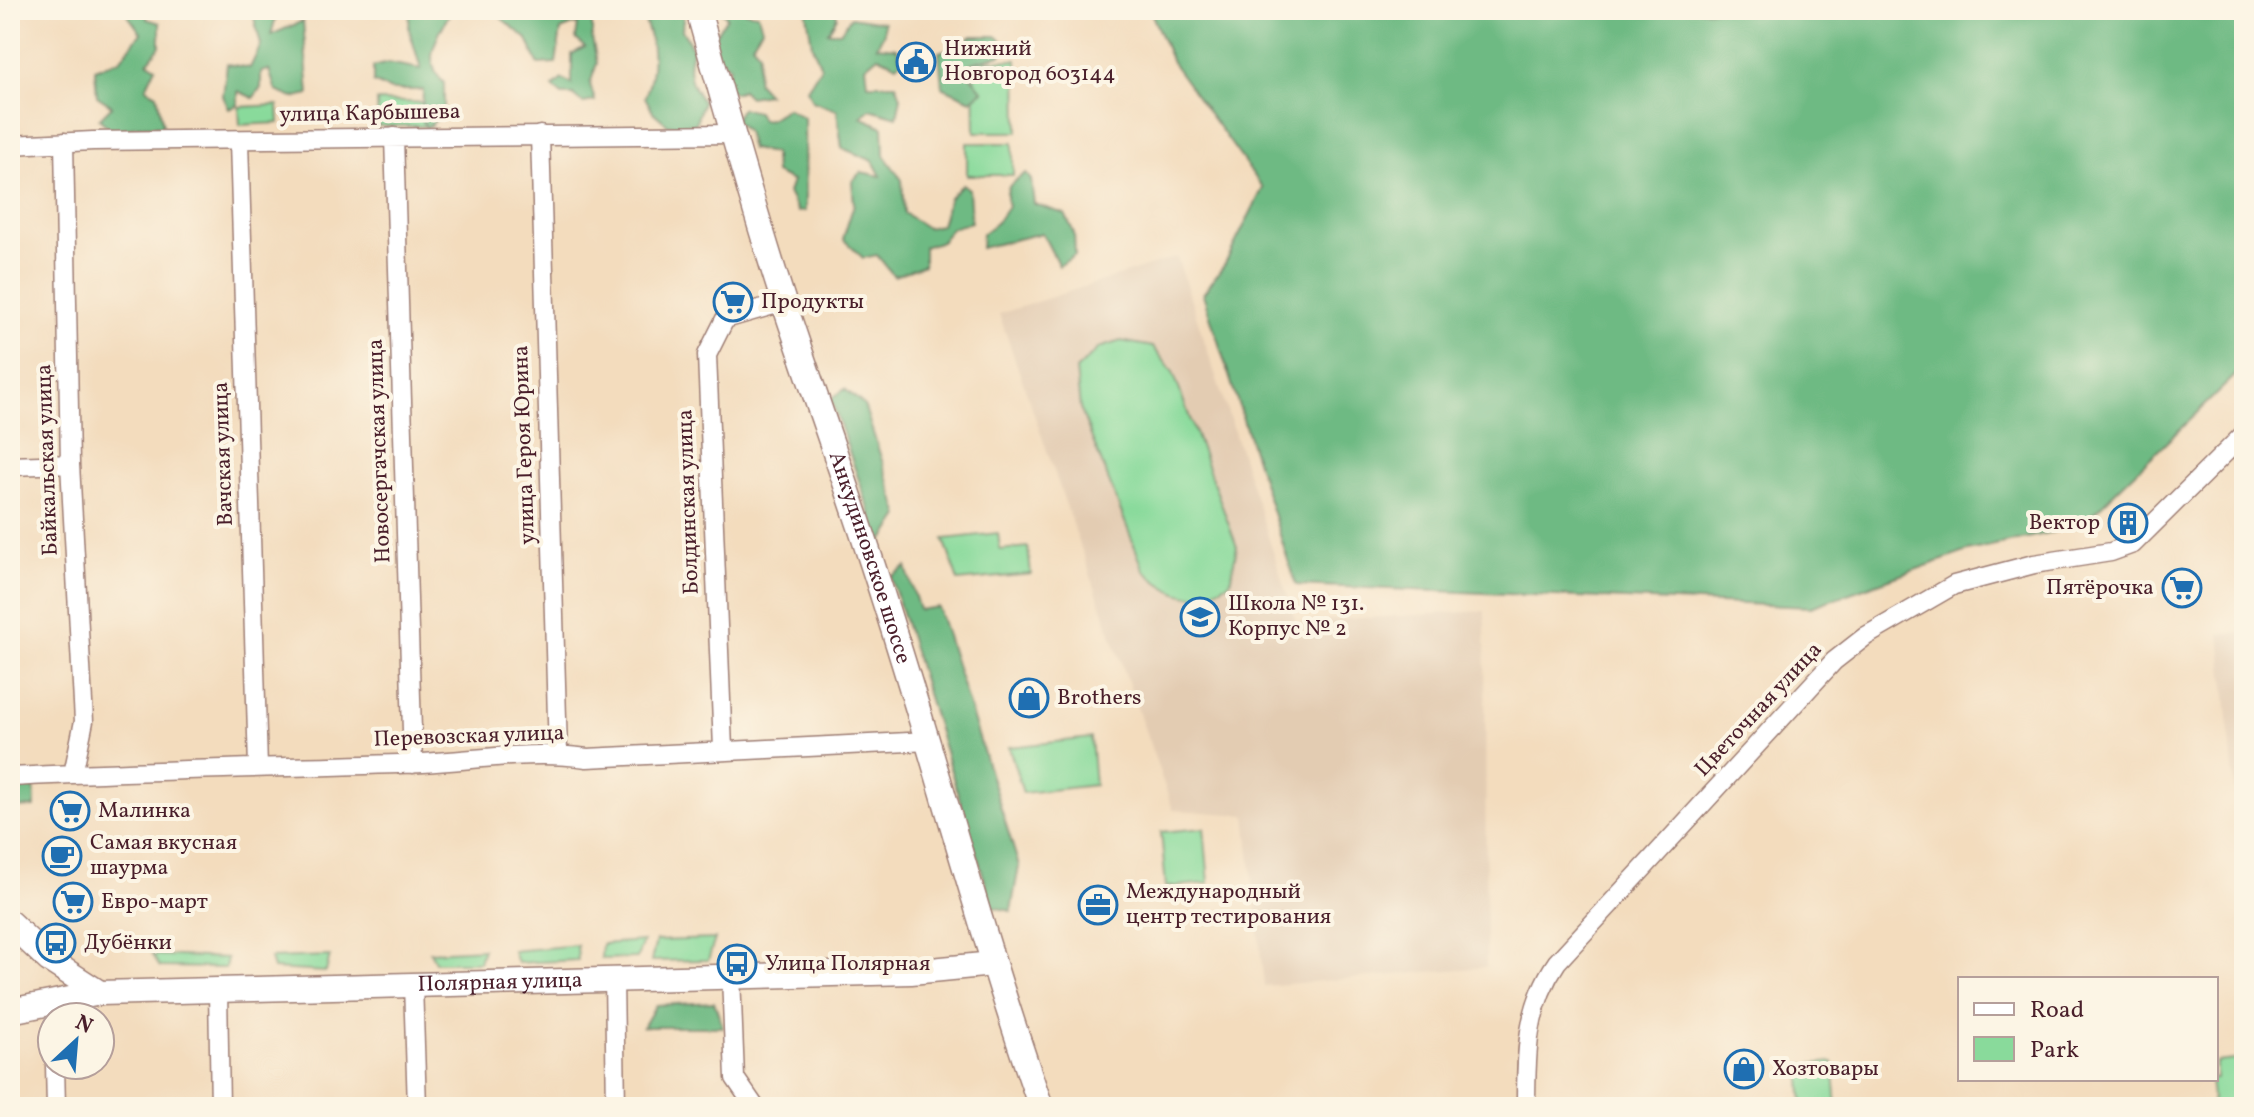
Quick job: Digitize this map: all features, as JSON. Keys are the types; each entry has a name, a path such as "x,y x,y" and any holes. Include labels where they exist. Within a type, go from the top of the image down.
{"main road":[{"name":"Анкудиновское шоссе","path":"698,10 732,134 784,302 862,530 929,741 993,964 1041,1107"},
{"path":"10,923 49,960 100,993"},
{"name":"Полярная улица","path":"78,1001 100,993 911,972 993,964"},
{"path":"10,1003 10,1011"},
{"name":"Полярная улица","path":"10,1011 36,1010"}],"street":[{"name":"улица Карбышева","path":"10,145 732,134"},
{"name":"улица Героя Юрина","path":"540,135 558,753"},
{"name":"Новосергачская улица","path":"394,137 413,764"},
{"name":"Вачская улица","path":"239,141 258,767"},
{"name":"Байкальская улица","path":"64,142 70,464 84,721 73,774"},
{"name":"Болдинская улица","path":"723,749 707,355 725,319 784,302"},
{"name":"Цветочная улица","path":"1526,1107 1527,1042 1534,1008 1551,971 1834,661 1866,636 1954,585 2034,564 2097,556 2133,544 2244,434"},
{"path":"10,466 70,464"},
{"name":"Перевозская улица","path":"10,777 413,764 558,753 587,758 929,741"},
{"path":"731,975 735,1078 755,1107"},
{"path":"614,979 616,1107"},
{"path":"413,984 417,1107"},
{"path":"218,990 220,1107"},
{"path":"55,1081 56,1107"}],"shaded area":[{"name":"Школа № 131. Корпус № 2","path":"1177,257 1296,622 1485,611 1486,967 1264,986 1246,815 1173,810 999,314"},
{"path":"2244,633 2244,874 2243,874 2220,634"}],"green space":[{"path":"128,10 147,10 147,19 160,23 160,46 148,62 156,67 146,88 157,94 163,126 136,126 114,132 99,119 112,106 97,96 95,69 120,60 141,33 127,14"},
{"path":"252,10 273,10 277,13 271,35 303,21 309,94 293,98 276,91 269,70 261,72 261,88 253,98 238,91 238,105 229,109 223,96 227,64 250,68 261,45"},
{"path":"410,10 451,10 432,56 437,74 444,83 444,114 426,128 422,119 423,90 391,90 373,82 373,67 388,63 421,69 409,29"},
{"path":"498,10 545,10 552,23 561,10 592,10 592,38 597,63 590,84 595,101 583,103 573,95 562,95 553,87 562,79 572,84 572,54 585,47 576,39 578,23 561,30 556,63 538,64 527,39 501,18"},
{"path":"646,10 684,11 682,30 693,49 690,77 703,102 695,125 668,125 653,112 645,97 652,56 650,36 642,15"},
{"path":"720,10 745,10 758,14 762,28 752,44 759,52 757,82 768,94 749,97 742,90 734,93 724,85 730,67 717,56 713,38 727,17"},
{"path":"809,10 836,10 837,17 828,32 840,32 851,17 884,22 884,33 877,46 897,48 901,61 897,65 878,56 866,66 868,84 896,84 901,97 897,117 870,109 861,117 883,127 884,155 902,180 904,213 927,228 941,225 949,198 963,184 969,189 971,222 951,228 942,241 924,247 924,265 894,276 877,255 863,258 843,239 854,204 852,181 861,172 881,176 873,161 842,148 837,110 812,101 807,89 821,67 812,45"},
{"path":"1150,10 2244,10 2244,367 2080,526 1968,551 1811,607 1296,585 1203,294 1225,264 1263,188 1172,62"},
{"path":"972,36 996,36 1008,45 1001,55 971,63 971,77 983,91 971,100 942,87 939,52 961,45"},
{"path":"1017,60 1018,132 975,132 974,61"},
{"path":"377,101 431,103 432,126 378,126"},
{"path":"278,105 279,123 240,125 239,107"},
{"path":"742,108 757,112 761,120 770,119 787,108 804,118 805,211 798,212 788,193 792,181 775,173 774,153 751,149 746,131 734,120"},
{"path":"967,143 1013,143 1013,175 967,175"},
{"path":"1026,173 1031,180 1034,204 1065,214 1074,233 1075,255 1059,266 1042,233 981,248 982,234 996,223 1008,206 1010,186"},
{"path":"1121,341 1153,347 1173,372 1237,547 1230,582 1206,594 1195,596 1175,592 1144,570 1080,408 1076,370 1099,348"},
{"path":"845,389 864,405 900,516 881,544 831,399"},
{"path":"998,533 1000,550 1028,547 1031,574 958,581 944,539"},
{"path":"906,567 919,610 938,607 1019,866 1011,911 993,907 891,577"},
{"path":"1091,738 1095,785 1023,793 1009,747"},
{"path":"34,780 35,807 10,808 10,783"},
{"path":"1204,828 1209,883 1166,887 1161,832"},
{"path":"715,939 708,960 651,961 656,941"},
{"path":"643,941 637,958 601,959 602,944"},
{"path":"577,945 578,960 517,963 513,951"},
{"path":"483,949 479,962 435,962 430,952"},
{"path":"152,955 227,958 225,968 160,967"},
{"path":"330,956 326,972 273,969 270,958"},
{"path":"714,1002 723,1027 643,1027 656,1005"},
{"path":"2244,1059 2244,1107 2213,1107 2210,1081 2218,1081 2218,1062"},
{"path":"1833,1062 1837,1107 1803,1107 1800,1065"}],"place":[{"name":"Нижний Новгород 603144","path":"916,62"},
{"name":"Продукты","path":"733,302"},
{"name":"Вектор","path":"2128,523"},
{"name":"Пятёрочка","path":"2182,588"},
{"name":"Школа № 131. Корпус № 2","path":"1200,617"},
{"name":"Brothers","path":"1029,698"},
{"name":"Малинка","path":"70,811"},
{"name":"Самая вкусная шаурма","path":"62,856"},
{"name":"Евро-март","path":"73,902"},
{"name":"Международный центр тестирования","path":"1098,905"},
{"name":"Дубёнки","path":"56,943"},
{"name":"Улица Полярная","path":"737,964"},
{"name":"Хозтовары","path":"1744,1069"}]}
